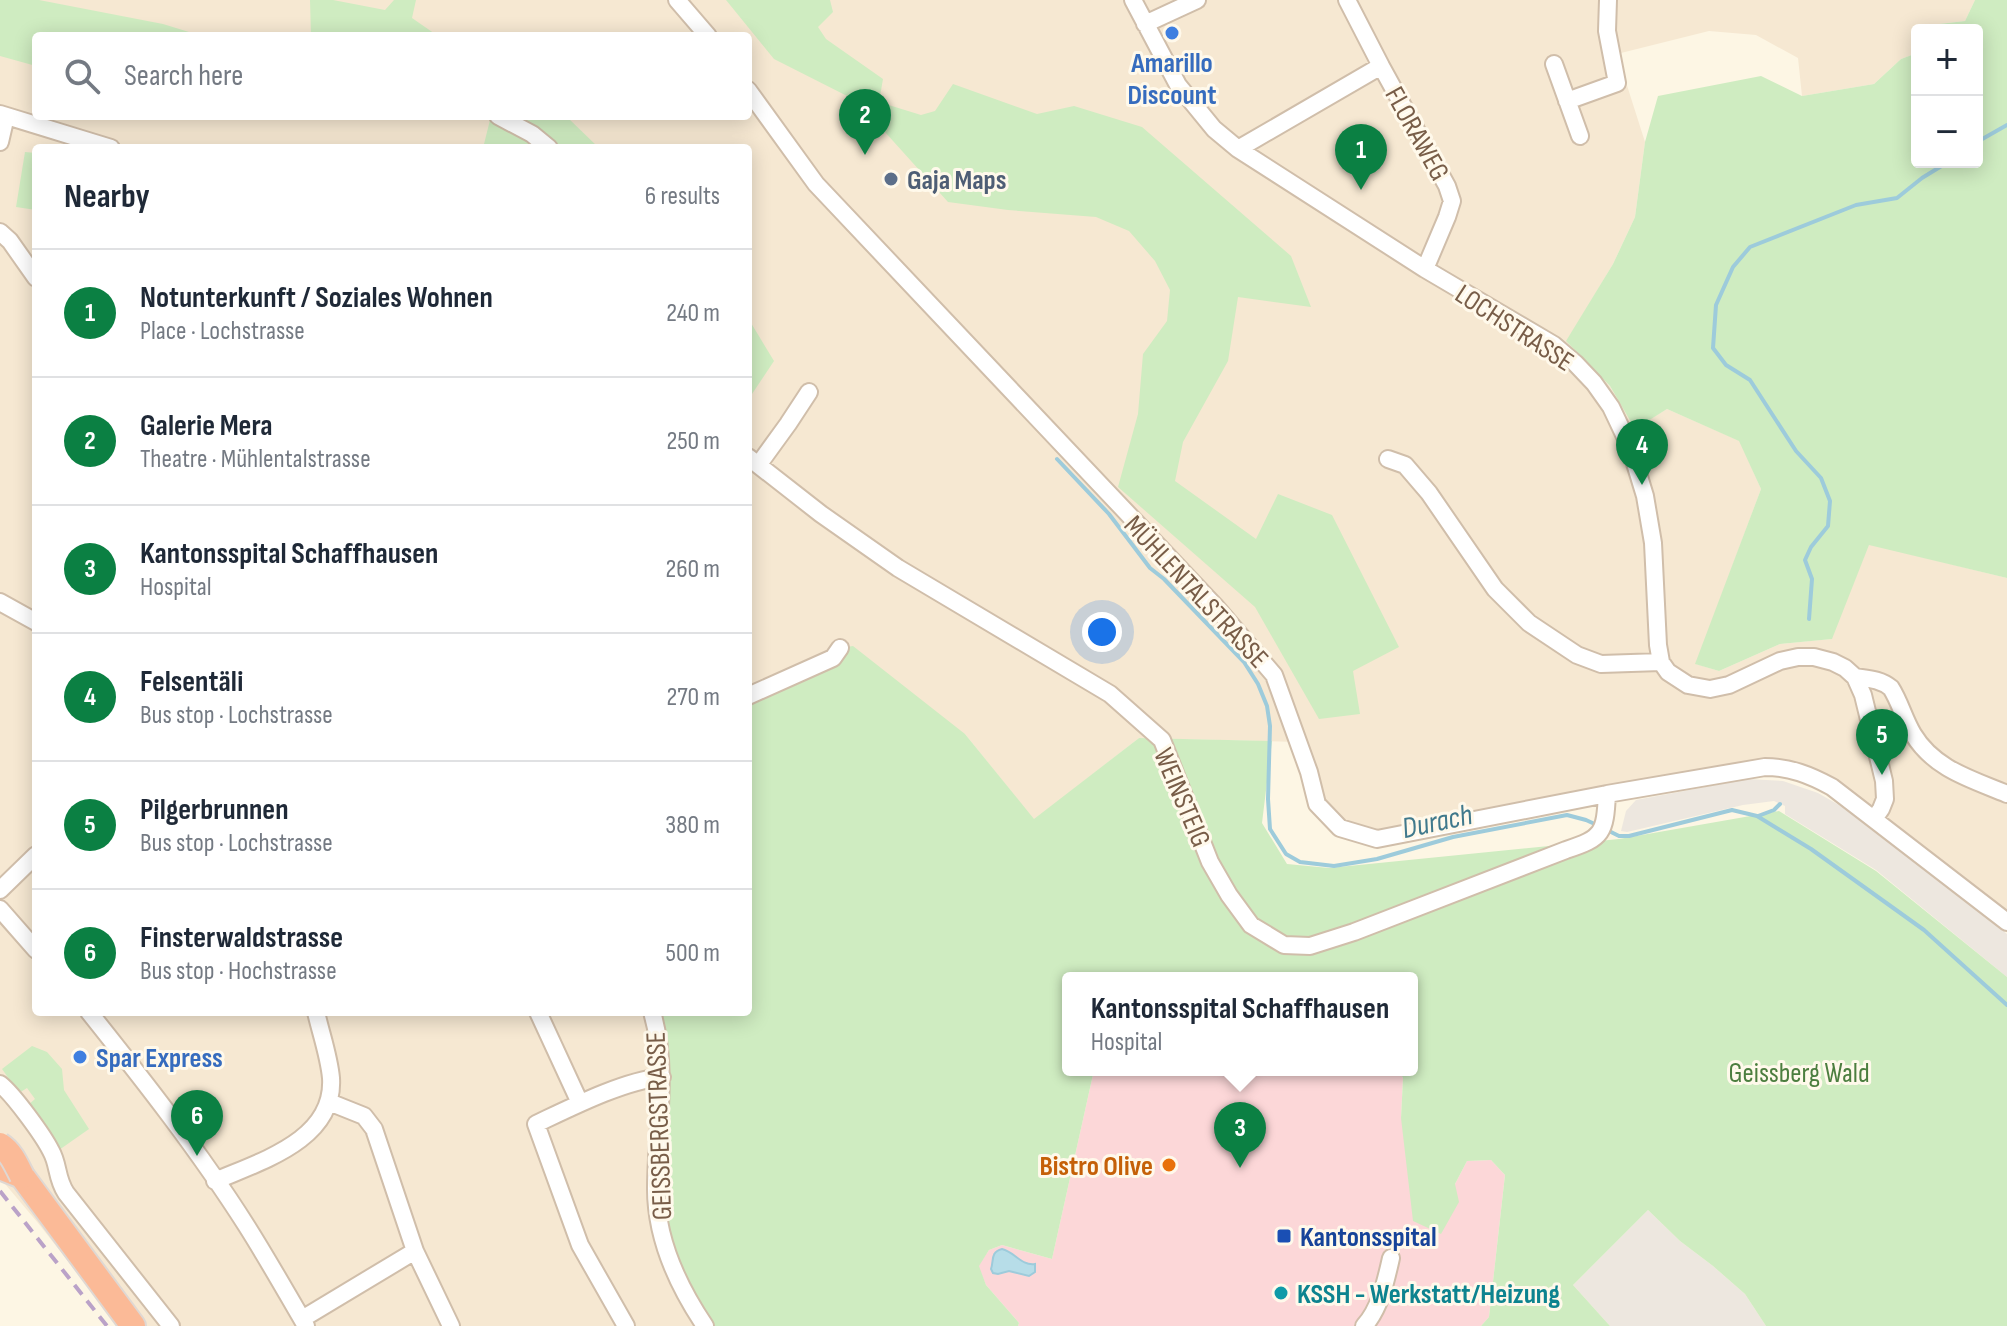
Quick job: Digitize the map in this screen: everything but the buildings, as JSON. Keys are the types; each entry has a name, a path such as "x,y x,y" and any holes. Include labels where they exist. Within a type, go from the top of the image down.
{"highway":[{"path":"0,1145 15,1160 11,1172 133,1326"}],"street":[{"path":"677,0 705,32"},
{"name":"LOCHSTRASSE","path":"1133,0 1178,85 1214,129 1238,149 1425,269 1554,345 1594,383 1611,407 1630,447 1645,496 1653,543 1661,662"},
{"path":"1145,24 1197,0"},
{"name":"FLORAWEG","path":"1347,0 1447,186 1452,201 1425,269"},
{"path":"1567,101 1617,83 1607,31 1608,0"},
{"path":"1554,64 1580,136"},
{"path":"1238,149 1381,66"},
{"name":"MÜHLENTALSTRASSE","path":"752,96 816,184 1215,606 1274,675 1309,772 1317,804 1340,828 1377,839 1607,794 1778,767 1794,770 1841,793 2007,922"},
{"path":"0,142 3,115 98,144"},
{"path":"506,120 544,144"},
{"path":"0,232 32,272"},
{"path":"753,460 788,424 809,392"},
{"path":"1388,459 1405,465 1429,493 1495,589 1529,623 1577,655 1601,664 1661,662 1668,672 1688,685 1710,689 1729,685 1780,661 1798,657 1814,657 1845,668 1855,677 1863,695 1884,781 1885,799 1874,819"},
{"name":"WEINSTEIG","path":"753,460 821,514 898,568 1110,694 1162,740 1210,862 1229,895 1251,925 1284,945 1310,946 1354,932 1589,843 1599,836 1606,819 1607,794"},
{"path":"0,602 32,620"},
{"path":"752,694 833,658 840,648"},
{"path":"1855,677 1876,679 1891,688 1925,752 1938,762 2007,794"},
{"path":"0,890 32,859"},
{"path":"0,909 32,945"},
{"path":"92,1016 150,1090 245,1223 304,1323 415,1251"},
{"path":"215,1181 294,1145 318,1122 329,1102 331,1080 317,1016"},
{"path":"540,1016 580,1103"},
{"name":"GEISSBERGSTRASSE","path":"653,1016 660,1045 662,1077 656,1193 663,1243 684,1293 703,1325"},
{"path":"626,1326 580,1245 536,1124 580,1103 662,1077"},
{"path":"0,1084 10,1093 51,1151 59,1183 66,1193 171,1326"},
{"path":"329,1102 364,1116 374,1129 415,1251 451,1326"},
{"path":"1364,1326 1375,1308 1391,1258"}],"shaded area":[{"path":"0,0 1975,0 1965,21 1911,24 1911,55 1901,59 1874,84 1802,96 1798,58 1756,35 1709,31 1617,54 1645,142 1635,217 1613,264 1567,341 1610,386 1635,428 1667,409 1740,441 1761,489 1696,664 1719,671 1780,644 1831,639 1869,544 2007,578 2007,922 1896,836 1794,770 1377,839 1340,828 1317,804 1299,742 1139,738 1034,820 965,734 752,697 752,144 32,144 32,1016 653,1016 705,1326 119,1326 0,1178"},
{"path":"1748,779 1783,781 1818,793 1844,808 2007,934 2007,977 1876,870 1785,814 1785,806 1774,801 1621,831 1626,811 1636,800"},
{"path":"1093,1076 1402,1076 1401,1118 1455,1184 1467,1161 1491,1160 1505,1175 1489,1317 1481,1326 1018,1326 1019,1323 986,1285 978,1266 989,1250 1002,1245 1052,1259"},
{"path":"1648,1210 1680,1241 1745,1294 1766,1326 1610,1326 1573,1285"}],"green space":[{"path":"0,0 39,0 189,32 32,32 32,65 0,56"},
{"path":"310,0 333,0 385,10 394,0 416,0 412,18 432,32 311,32"},
{"path":"726,0 830,0 833,12 818,27 826,39 883,79 879,102 921,115 935,111 953,84 1037,114 1074,106 1142,127 1291,256 1311,307 1238,297 1228,361 1183,442 1175,481 1256,539 1278,494 1332,515 1399,647 1353,671 1360,714 1319,719 1255,607 1118,487 1138,414 1143,354 1167,321 1170,290 1155,261 1129,231 1096,217 948,202 857,101 774,59"},
{"path":"1975,0 2007,0 2007,578 1869,545 1832,639 1780,644 1719,671 1695,664 1761,489 1739,441 1667,409 1635,429 1610,386 1566,341 1613,264 1635,217 1645,142 1658,96 1761,76 1802,96 1874,84 1901,59 1911,55 1911,168 1983,168 1983,24 1939,24 1965,21"},
{"path":"490,120 570,120 595,144 484,144"},
{"path":"25,152 32,153 32,209 16,207"},
{"path":"752,325 774,361 752,394"},
{"name":"Geissberg Wald","path":"853,646 965,734 1034,819 1139,738 1272,741 1262,823 1287,864 1329,868 1619,839 1779,811 1876,871 2007,977 2007,1326 1766,1326 1745,1294 1680,1241 1648,1210 1573,1285 1610,1326 1481,1326 1489,1317 1505,1175 1491,1160 1467,1161 1455,1184 1459,1202 1441,1234 1413,1221 1401,1118 1402,1076 1418,1076 1418,972 1062,972 1062,1076 1093,1076 1052,1259 1002,1245 989,1250 979,1266 986,1285 1019,1323 1018,1326 705,1326 663,1243 652,1016 752,1016 752,694 840,648"},
{"path":"32,1046 47,1052 62,1069 64,1090 89,1129 59,1150 28,1105 35,1099 27,1088 19,1093 2,1069"}],"water":[{"path":"1002,1249 1026,1263 1035,1264 1035,1272 1029,1276 1009,1271 993,1273 994,1255"}],"waterway":[{"path":"1983,139 2007,125"},
{"path":"1809,619 1812,579 1805,560 1828,526 1830,501 1821,478 1796,451 1750,380 1726,365 1713,348 1716,305 1733,267 1750,247 1856,205 1897,198 1938,168"},
{"name":"Durach","path":"1057,459 1109,514 1150,568 1244,662 1258,684 1267,706 1270,726 1270,829 1286,854 1300,862 1334,866 1377,859 1453,837 1567,815 1599,826"},
{"path":"1758,816 1780,804"},
{"name":"Durach","path":"1607,830 1619,836 1629,836 1732,810 1757,816 1811,849 1924,930 2007,1005"}],"railway":[{"path":"0,1191 107,1326"}],"place":[{"name":"Amarillo Discount","path":"1172,33"},
{"name":"Galerie Mera","path":"865,155"},
{"name":"Gaja Maps","path":"891,179"},
{"name":"Notunterkunft / Soziales Wohnen","path":"1361,190"},
{"name":"Felsentäli","path":"1642,485"},
{"name":"Pilgerbrunnen","path":"1882,775"},
{"name":"Spar Express","path":"80,1057"},
{"name":"Finsterwaldstrasse","path":"197,1156"},
{"name":"Bistro Olive","path":"1169,1165"},
{"name":"Kantonsspital Schaffhausen","path":"1240,1168"},
{"name":"Kantonsspital","path":"1284,1236"},
{"name":"KSSH - Werkstatt/Heizung","path":"1281,1293"}]}
